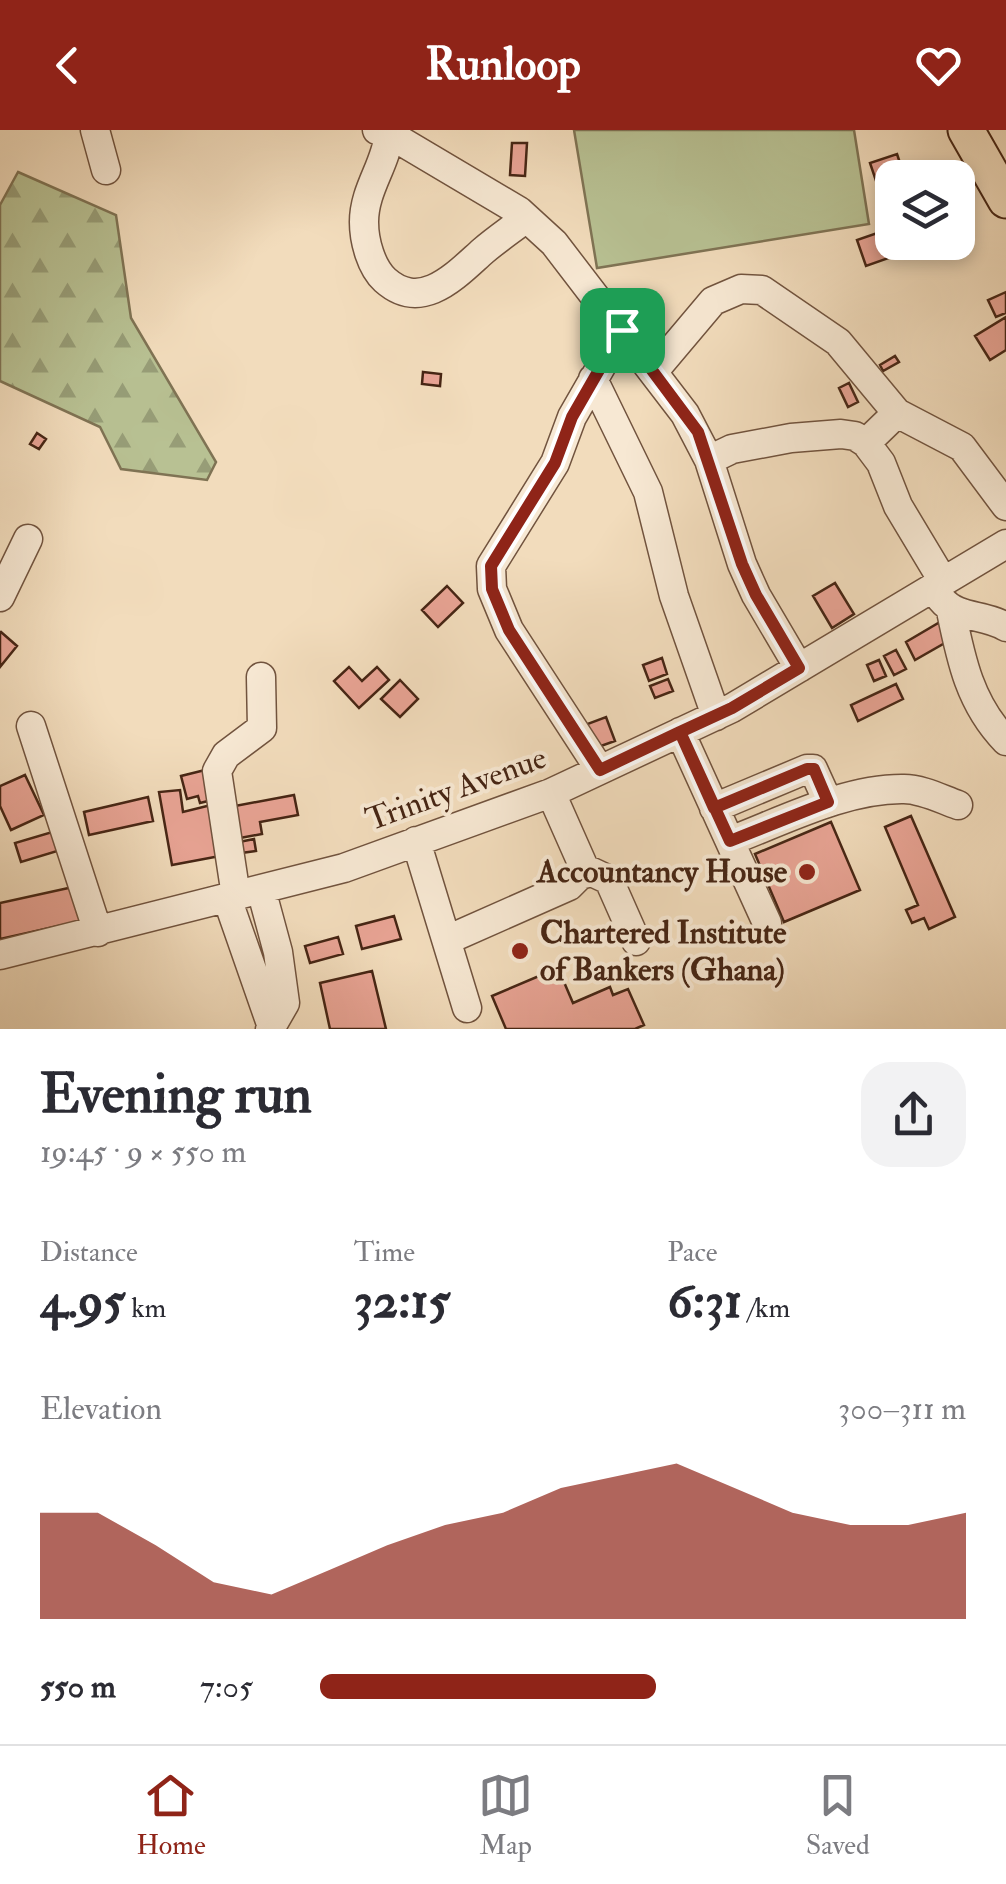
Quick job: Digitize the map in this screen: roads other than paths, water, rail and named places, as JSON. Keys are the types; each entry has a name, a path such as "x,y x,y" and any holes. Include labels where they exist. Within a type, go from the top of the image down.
{"main road":[{"path":"966,130 1006,200"}],"street":[{"path":"94,130 106,170"},
{"path":"385,132 526,218 554,244 654,371 698,432 742,564 799,668"},
{"path":"385,132 387,156 377,170 364,222 372,260 389,284 415,293 440,289 526,218"},
{"path":"654,371 713,301 741,290 762,290 838,342 898,413 962,448 1006,506"},
{"path":"600,770 509,630 492,589 491,566 555,463 572,417 622,330"},
{"path":"593,380 648,492 674,596 716,716"},
{"path":"866,443 898,413"},
{"path":"710,460 732,448 792,438 841,434 866,443 881,463 898,506 951,611 963,672 983,712 1006,741"},
{"path":"0,597 28,540"},
{"name":"Trinity Avenue","path":"0,956 344,868 551,793 716,716 1006,544"},
{"path":"951,611 990,619 1006,627"},
{"path":"261,676 262,728 226,755 216,771 270,1027"},
{"path":"32,726 98,932"},
{"path":"680,732 767,923"},
{"path":"714,808 807,769 818,773 828,802"},
{"path":"730,841 828,802 906,789 958,804"},
{"path":"551,793 581,869"},
{"path":"416,842 467,1008"},
{"path":"446,940 569,886 581,869"},
{"path":"581,869 609,880 636,941"}],"place":[{"name":"Accountancy House","path":"807,872"},
{"name":"Chartered Institute of Bankers (Ghana)","path":"520,951"}]}
